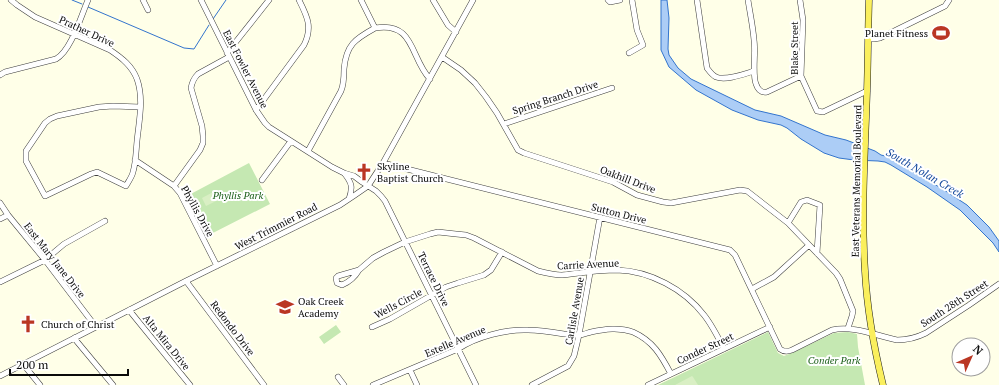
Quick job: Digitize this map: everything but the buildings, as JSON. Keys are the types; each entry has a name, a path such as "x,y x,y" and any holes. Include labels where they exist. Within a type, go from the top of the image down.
{"main road":[{"name":"East Veterans Memorial Boulevard","path":"869,0 863,224 865,271 872,334 882,385"}],"street":[{"name":"Prather Drive","path":"11,0 27,12 110,50 126,62 130,67 139,89 140,107 135,160 133,173 126,186 97,172 45,196 26,161 25,156 26,151 45,123 57,116 99,107 140,107"},
{"path":"0,75 5,72 60,57 65,52 74,34 88,0"},
{"path":"143,0 148,10"},
{"name":"East Fowler Avenue","path":"201,0 256,110 265,123 332,167 354,176 368,186"},
{"path":"174,186 200,150 202,143 202,126 191,88 194,78 228,55 269,0"},
{"path":"256,110 307,39 309,32 308,19 299,0"},
{"path":"361,0 375,28"},
{"path":"433,0 448,25 456,32"},
{"name":"West Trimmier Road","path":"0,376 349,199 368,186 383,163 473,0"},
{"path":"608,0 610,2 620,0"},
{"path":"629,53 643,44 636,30 632,0"},
{"path":"697,0 707,68 710,73 715,77 730,78 754,71"},
{"path":"748,0 755,42 754,79 756,86 761,91 768,92 801,76"},
{"name":"Blake Street","path":"800,0 803,20 801,76 817,111 823,112 867,91"},
{"path":"868,39 874,39 886,35 940,9 945,6 949,0"},
{"path":"308,151 344,84 345,61 348,50 358,38 375,28 394,29 403,33 408,38 430,79"},
{"name":"Oakhill Drive","path":"442,57 461,70 474,82 504,124 518,150 524,153 613,182 637,195 664,202 671,203 740,190 747,191 788,223 836,273 840,279 853,311 848,328"},
{"name":"Spring Branch Drive","path":"504,124 612,88"},
{"path":"262,180 291,141"},
{"name":"Phyllis Drive","path":"135,160 174,186 180,193 217,266"},
{"name":"Sutton Drive","path":"383,163 730,250 735,255 780,348 784,351 787,352 792,350 832,330 848,328"},
{"path":"344,173 350,182 352,191 349,199"},
{"name":"Terrace Drive","path":"368,186 385,201 476,385"},
{"path":"788,223 801,202 807,200 820,206 817,253"},
{"name":"East Mary Jane Drive","path":"0,203 96,327"},
{"path":"0,219 8,215"},
{"name":"Carlisle Avenue","path":"532,385 568,366 574,356 600,217"},
{"path":"0,282 45,260 64,244 105,221"},
{"name":"Carrie Avenue","path":"359,270 373,258 406,242 430,234 438,232 466,235 538,271 546,273 562,275 613,270 626,271 660,280 671,286 693,303 704,314 724,349"},
{"path":"752,289 774,277 809,245"},
{"name":"Wells Circle","path":"372,327 390,319 446,287 484,275 494,266 502,252"},
{"name":"Redondo Drive","path":"186,281 264,385"},
{"name":"South 28th Street","path":"872,334 897,340 905,340 919,336 969,305 999,284"},
{"name":"Alta Mira Drive","path":"129,310 190,385"},
{"name":"Conder Street","path":"648,385 770,327"},
{"name":"Estelle Avenue","path":"373,385 458,349 467,343 506,332 526,330 579,335 610,328 622,329 635,333 647,340 656,348 671,374"},
{"path":"848,328 872,334"},
{"path":"74,338 113,385"},
{"path":"23,364 40,385"},
{"path":"410,370 417,385"},
{"path":"338,377 344,385"}],"green space":[{"name":"Phyllis Park","path":"249,163 270,204 207,236 187,196"},
{"path":"215,191 220,199 206,206 202,198"},
{"path":"336,325 341,332 324,344 319,337"},
{"name":"Conder Park","path":"768,332 778,353 784,356 834,333 848,332 857,334 865,385 658,385"},
{"path":"692,376 698,385 675,385"}],"water":[{"path":"661,0 667,0 669,18 669,55 678,68 691,79 755,110 781,116 825,135 846,140 875,151 898,162 967,205 989,227 999,241 999,252 993,243 960,210 927,187 891,165 878,161 839,158 824,153 781,125 758,120 732,110 696,90 669,67 661,50"}],"waterway":[{"path":"72,0 82,4"},
{"path":"213,19 226,0"},
{"path":"88,7 184,48 194,49 209,25"}],"place":[{"name":"Planet Fitness","path":"941,33"},
{"name":"Skyline Baptist Church","path":"364,172"},
{"name":"Oak Creek Academy","path":"285,307"},
{"name":"Church of Christ","path":"28,324"}],"water label":[{"name":"South Nolan Creek","path":"925,173"}]}
